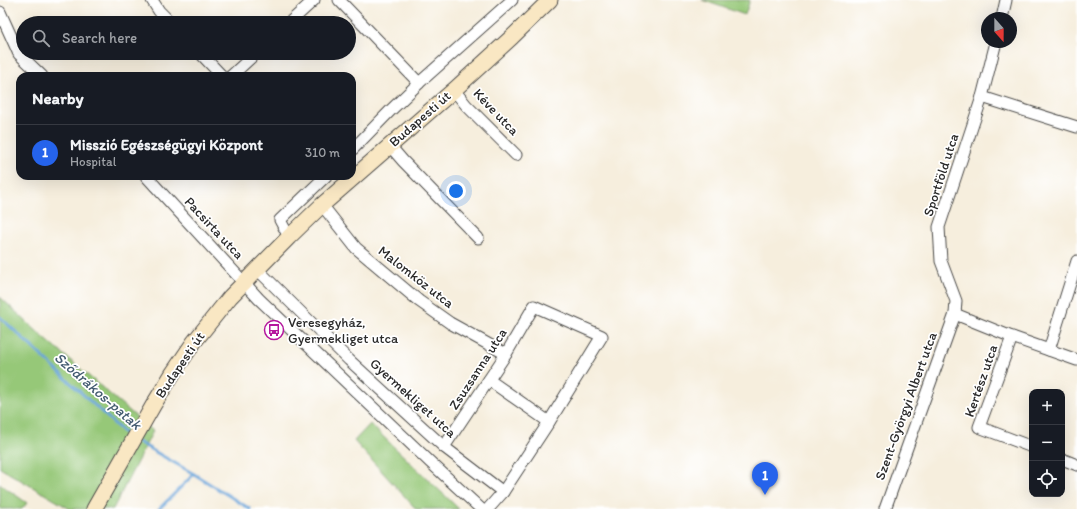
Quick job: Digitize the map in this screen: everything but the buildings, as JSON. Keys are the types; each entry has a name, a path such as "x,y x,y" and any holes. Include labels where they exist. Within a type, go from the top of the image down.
{"street":[{"path":"152,0 164,16"},
{"path":"297,16 314,0"},
{"path":"338,0 354,16"},
{"name":"Budapesti út","path":"356,146 419,83 512,0"},
{"name":"Budapesti út","path":"356,176 454,90 550,0"},
{"path":"1003,12 1006,0"},
{"path":"0,12 16,47"},
{"path":"356,18 419,83"},
{"name":"Sportföld utca","path":"955,314 956,301 941,261 939,227 982,97 994,48"},
{"path":"25,60 38,72"},
{"path":"207,60 218,72"},
{"path":"235,72 248,60"},
{"name":"Kéve utca","path":"454,90 466,105 516,155"},
{"path":"982,97 1077,127"},
{"path":"390,146 478,238"},
{"name":"Pacsirta utca","path":"150,180 244,282"},
{"path":"288,237 280,220 322,180"},
{"name":"Budapesti út","path":"94,509 154,404 194,342 244,282 288,237 351,180"},
{"name":"Malomköz utca","path":"322,205 356,248 419,300 450,323 506,354"},
{"path":"1049,350 1077,261"},
{"name":"Gyermekliget utca","path":"257,269 349,360 444,447 503,492"},
{"path":"244,282 259,299 481,509"},
{"name":"Zsuzsanna utca","path":"444,447 506,354 534,306 602,336 549,422"},
{"path":"955,314 1012,337 1077,360"},
{"name":"Szent-Györgyi Albert utca","path":"886,509 955,314"},
{"name":"Kertész utca","path":"1012,337 980,427 1029,446"},
{"path":"488,509 503,492 549,422 489,380"},
{"path":"1065,460 1077,465"}],"green space":[{"path":"702,0 750,0 745,15"},
{"path":"0,297 42,336 153,431 113,509 70,509 0,468"},
{"path":"370,424 459,509 416,509 354,441"},
{"path":"0,484 27,503 22,509 0,509"}],"waterway":[{"name":"Sződrákos-patak","path":"0,317 122,431 130,436"},
{"name":"Sződrákos-patak","path":"138,442 194,474 250,509"},
{"path":"159,509 194,474"}],"place":[{"name":"Veresegyház, Gyermekliget utca","path":"274,330"},
{"name":"Misszió Egészségügyi Központ","path":"765,495"}]}
